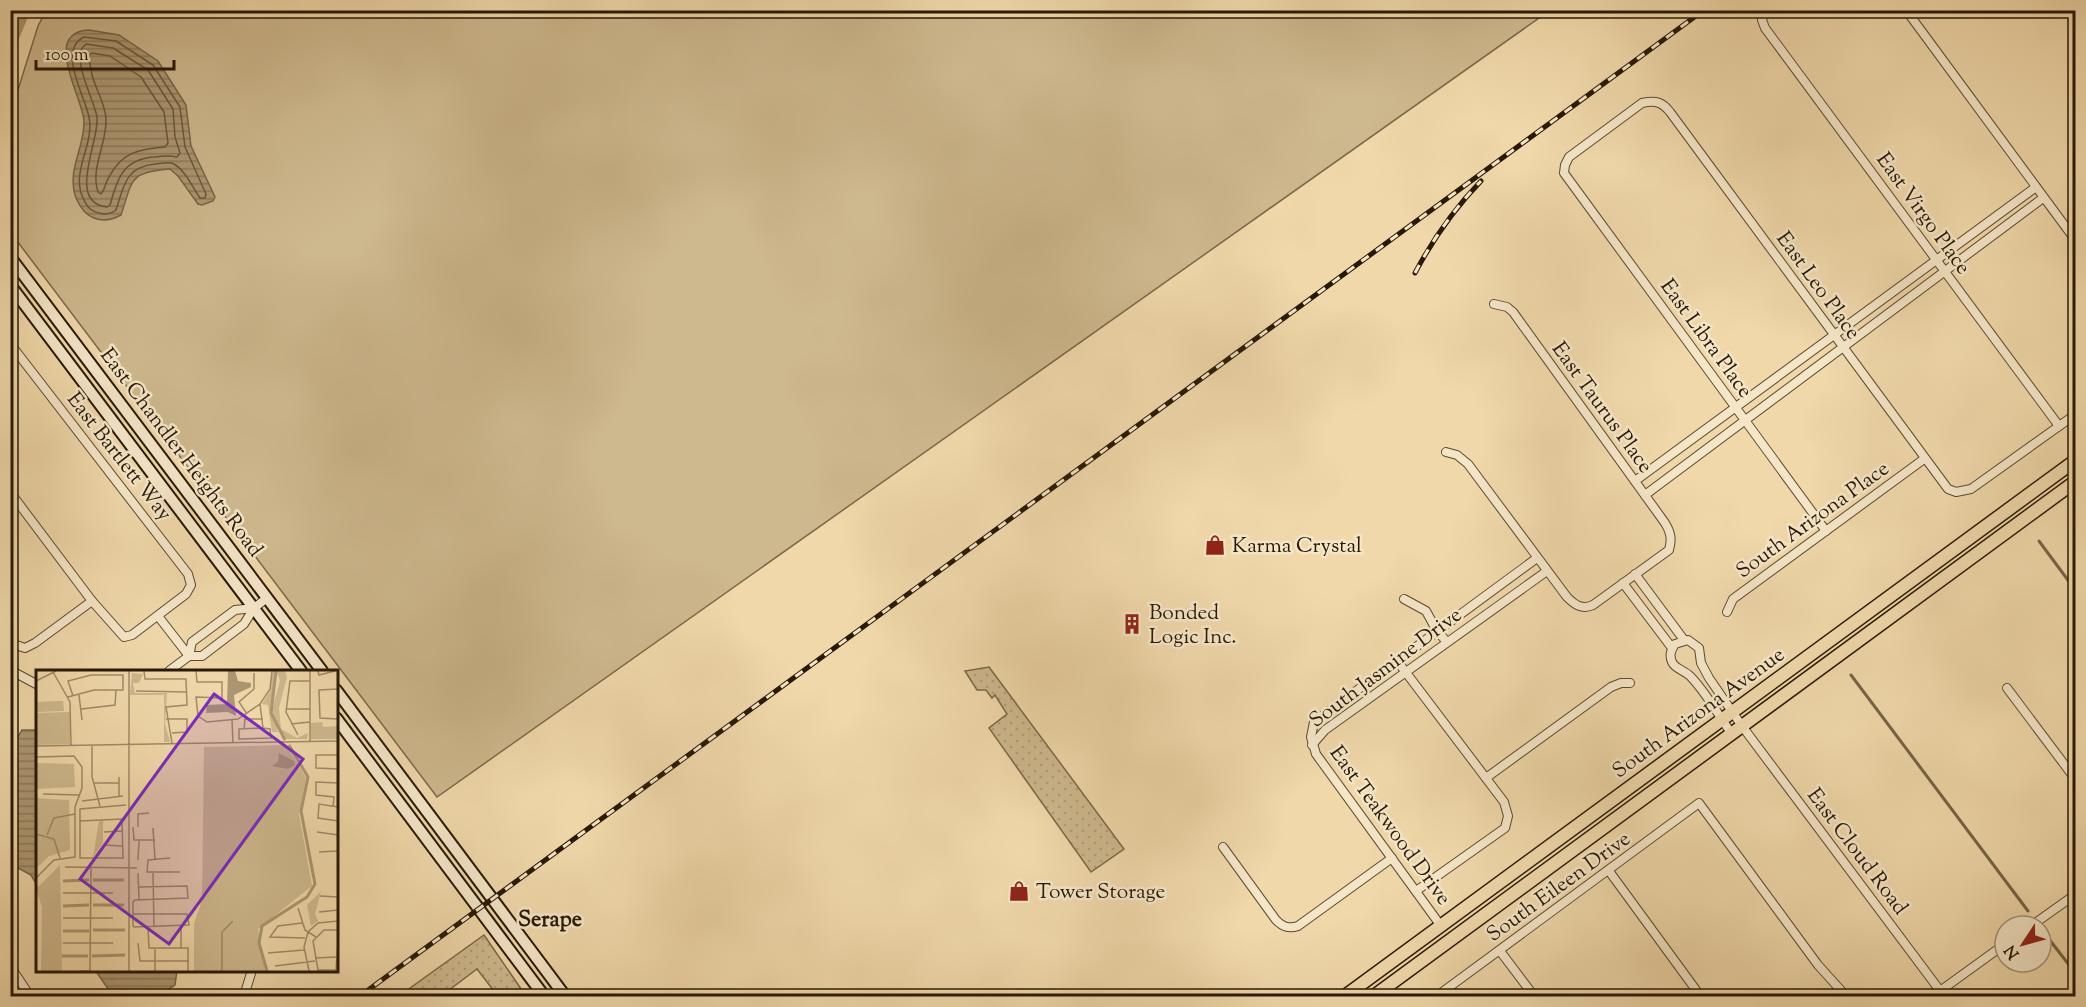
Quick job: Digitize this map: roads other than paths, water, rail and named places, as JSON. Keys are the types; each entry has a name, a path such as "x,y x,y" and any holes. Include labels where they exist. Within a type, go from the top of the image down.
{"main road":[{"name":"East Chandler Heights Road","path":"10,257 321,670"},
{"name":"East Chandler Heights Road","path":"10,285 300,670"},
{"name":"South Arizona Avenue","path":"1345,996 2076,460"},
{"name":"South Arizona Avenue","path":"1374,996 2076,481"},
{"path":"338,693 565,996"},
{"path":"338,721 543,996"},
{"path":"452,874 466,864"}],"street":[{"name":"East Virgo Place","path":"1765,10 1762,20 1766,28 2059,426"},
{"path":"1906,10 2076,241"},
{"name":"East Libra Place","path":"1652,101 1642,103 1569,157 1564,173 1826,531"},
{"name":"East Leo Place","path":"1652,101 1664,104 1948,489 1956,492 1971,489 2059,426"},
{"path":"1635,481 2036,187"},
{"path":"1645,495 2043,198"},
{"name":"East Taurus Place","path":"1494,304 1507,307 1513,312 1671,533 1669,550 1635,574"},
{"name":"East Bartlett Way","path":"13,352 188,574 191,585 186,594 158,616"},
{"path":"2059,426 2076,414"},
{"path":"1446,452 1457,455 1468,464 1567,597 1580,607 1593,605 1635,574 1684,640"},
{"name":"South Arizona Place","path":"1726,612 1732,599 1924,459"},
{"path":"10,492 92,601 124,637 132,635 158,616 189,656"},
{"name":"South Jasmine Drive","path":"1312,745 1314,723 1537,558"},
{"name":"South Jasmine Drive","path":"1312,745 1325,730 1547,571"},
{"path":"1623,583 1672,648"},
{"path":"171,670 189,656 202,656 244,624 254,608 267,598"},
{"path":"1404,599 1426,611 1437,631 1447,642"},
{"path":"10,637 16,645 25,648 92,601"},
{"path":"189,656 192,642 235,610 254,608"},
{"path":"1684,640 1693,641 1699,648 1701,663 1732,711 1737,730 1721,719 1695,681 1672,663 1670,653 1675,644 1684,640"},
{"path":"1398,662 1504,802 1508,816 1505,828 1416,891"},
{"path":"10,670 36,684"},
{"path":"1486,778 1611,687 1621,683 1630,683"},
{"path":"2007,688 2076,780"},
{"name":"East Cloud Road","path":"1737,730 1942,994"},
{"name":"East Teakwood Drive","path":"1312,745 1316,754 1441,926"},
{"name":"South Eileen Drive","path":"1437,996 1699,803 1818,965 1846,996"},
{"path":"1223,847 1276,920 1286,927 1298,926 1392,858"},
{"path":"1609,870 1696,990 1698,996"},
{"path":"2048,914 2076,894"},
{"path":"1500,951 1534,996"},
{"path":"1942,994 1993,954"},
{"path":"10,966 30,996"},
{"path":"244,996 251,971"}],"water":[{"path":"89,30 119,35 158,61 186,105 191,146 215,197 213,201 198,204 178,176 170,169 140,175 131,185 121,215 118,217 101,220 91,217 81,207 76,198 73,178 84,131 84,121 66,54 68,42 75,34"},
{"path":"22,730 36,730 36,883 31,875 11,864 11,748"},
{"path":"96,971 177,971 175,985 158,996 113,996"}],"waterway":[{"path":"10,49 26,10"},
{"path":"2039,541 2076,591"},
{"path":"1851,675 2028,911"},
{"path":"2053,944 2076,974"}],"railway":[{"path":"360,996 1704,10"},
{"path":"1415,273 1445,225 1481,181"}],"place":[{"name":"Karma Crystal","path":"1215,545"},
{"name":"Bonded Logic Inc.","path":"1132,624"},
{"name":"Tower Storage","path":"1019,891"}],"district":[{"name":"Serape","path":"550,918"}]}
